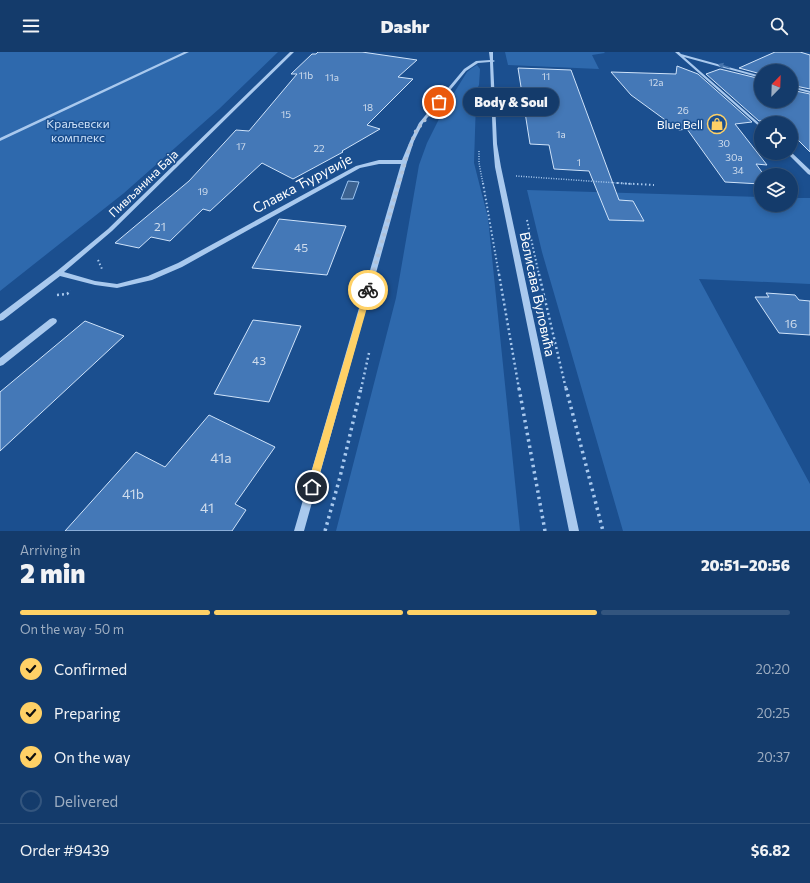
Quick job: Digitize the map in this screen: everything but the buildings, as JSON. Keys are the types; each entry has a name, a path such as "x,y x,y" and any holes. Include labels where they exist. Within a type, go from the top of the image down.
{"street":[{"path":"0,140 186,52"},
{"name":"Пивљанина Баја","path":"0,318 59,273 110,230 292,52"},
{"name":"Велисава Вуловића","path":"491,52 493,61 495,144 499,176 574,531"},
{"path":"679,53 754,75"},
{"path":"679,53 754,122"},
{"path":"299,531 404,162 412,141 421,124 465,70 477,62 493,61"},
{"path":"798,88 810,92"},
{"path":"796,160 810,174"},
{"name":"Славка Ћурувије","path":"59,273 103,285 117,286 141,282 180,265 358,167 379,162 404,162"},
{"path":"0,363 53,321"}],"path":[{"path":"480,147 479,163 545,531"},
{"path":"515,169 519,184"},
{"path":"499,176 654,185"},
{"path":"526,215 557,353 603,531"}],"green space":[{"name":"Краљевски комплекс","path":"0,52 278,52 219,109 124,193 0,291"},
{"path":"505,52 605,53 592,55 599,69 508,65"},
{"path":"477,65 480,69 479,85 474,94 476,101 474,163 488,218 520,531 336,531 396,298 419,165 427,143 444,109 467,72"},
{"path":"527,190 754,197 754,212 798,212 798,198 810,198 810,284 699,279 810,484 810,531 623,531 542,252"}],"shaded area":[{"path":"348,181 359,182 353,199 341,199"}],"way so far":[{"path":"368,290 404,162 416,131 439,102"}],"place":[{"name":"Body & Soul","path":"439,102"},
{"name":"Blue Bell","path":"717,124"}],"route":[{"path":"312,487 368,290"}]}
